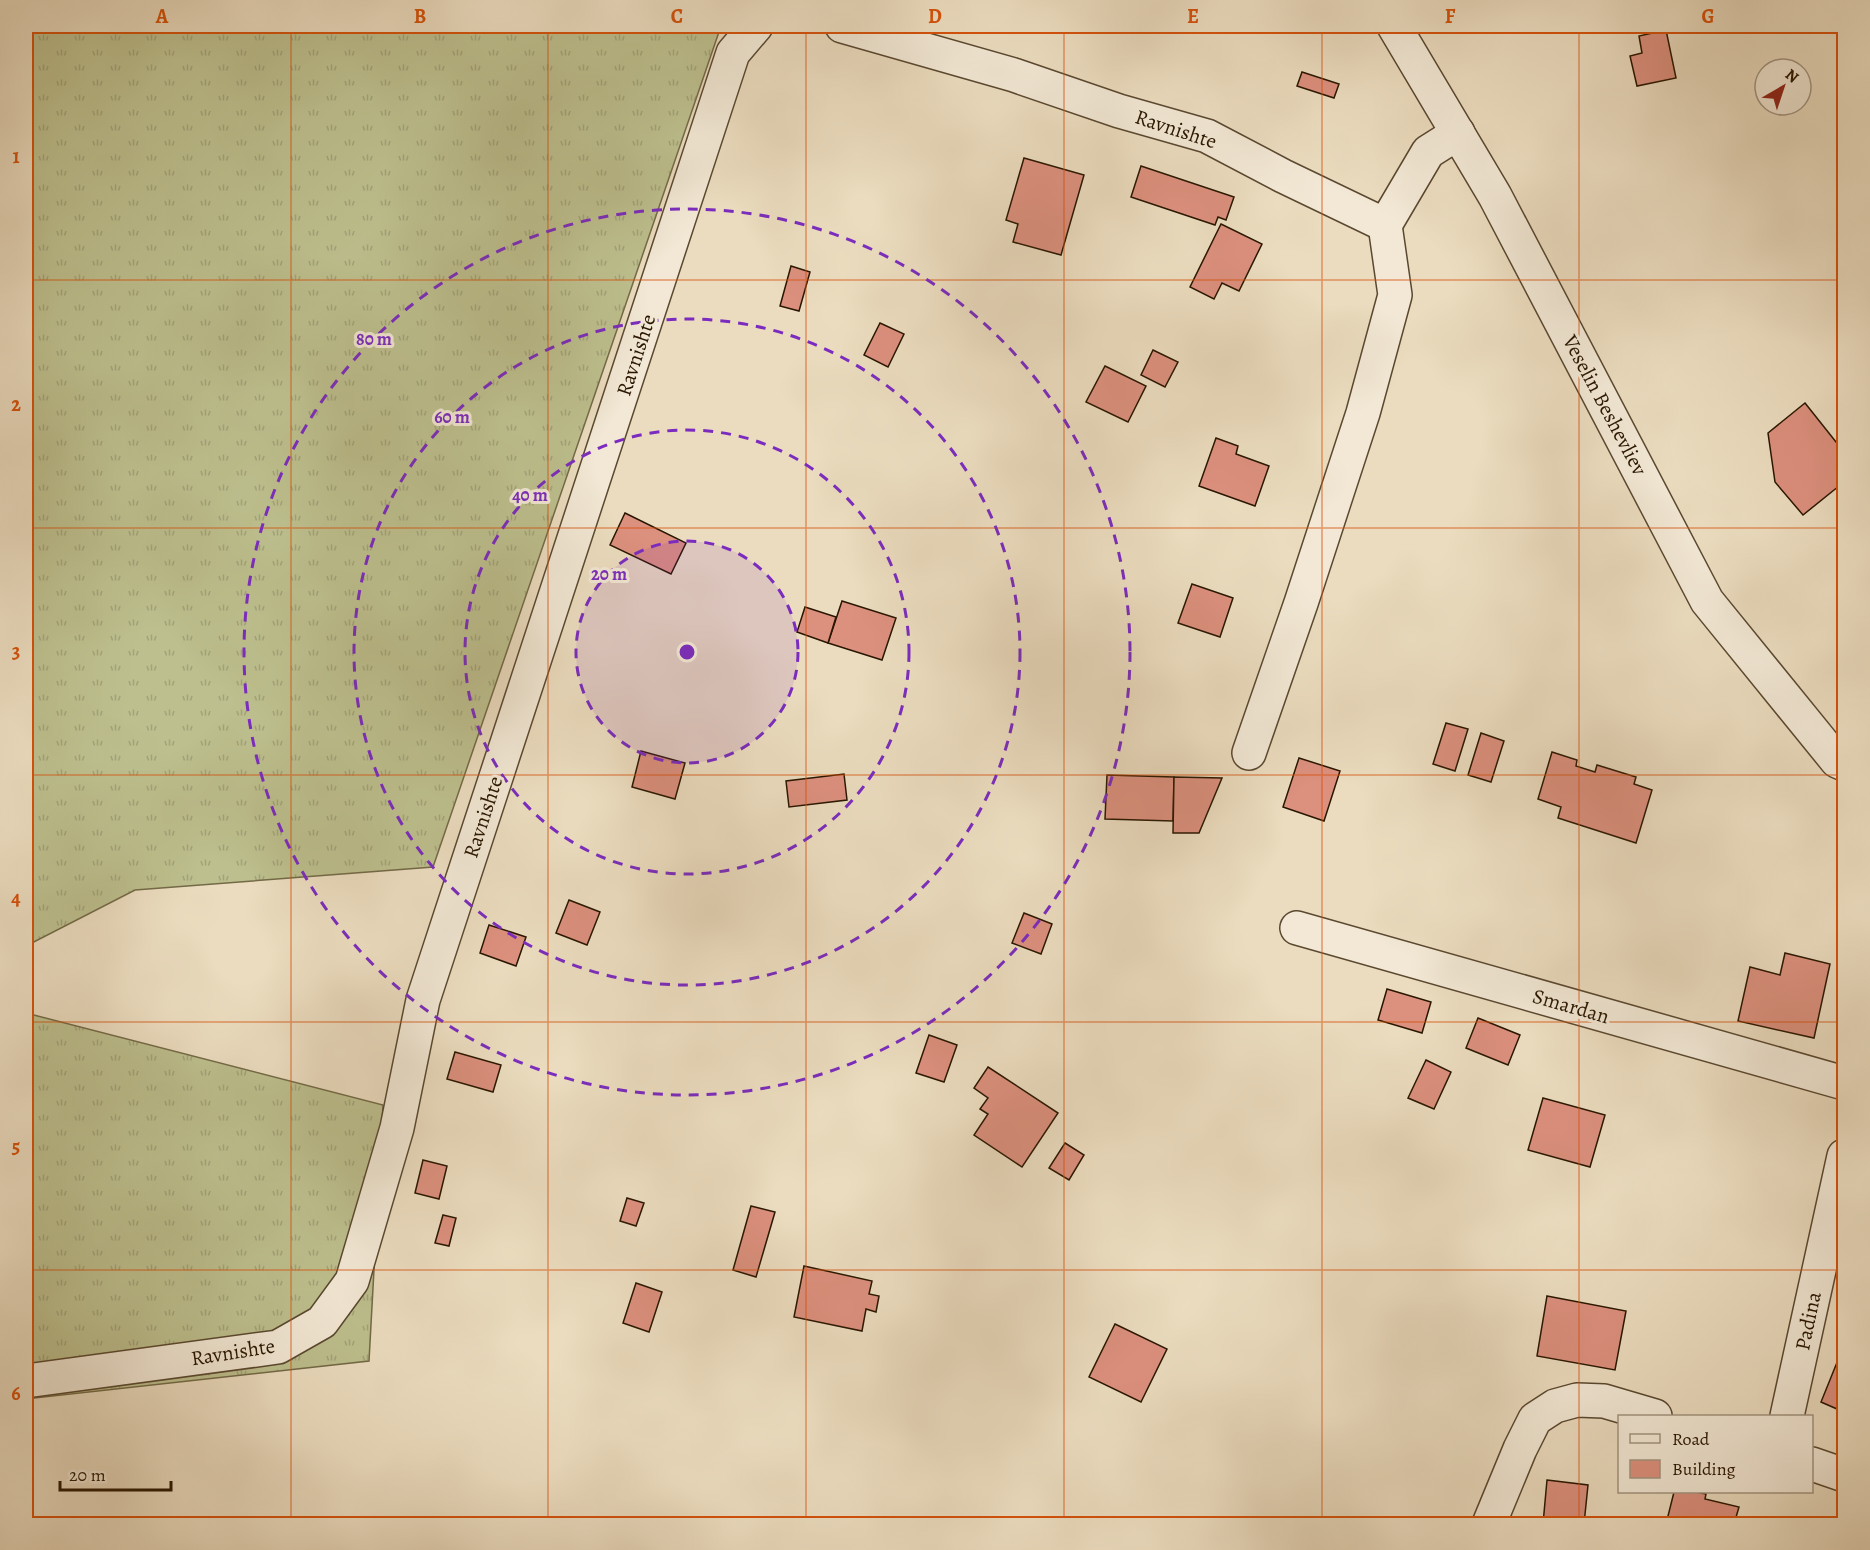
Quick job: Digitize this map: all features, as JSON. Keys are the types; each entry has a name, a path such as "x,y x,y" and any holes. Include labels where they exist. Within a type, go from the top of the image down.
{"street":[{"name":"Ravnishte","path":"26,1381 278,1347 322,1322 352,1281 398,1128 423,1000 733,53 756,26"},
{"name":"Ravnishte","path":"842,26 1014,75 1119,111 1207,136 1385,225"},
{"name":"Veselin Beshevliev","path":"1394,26 1495,196 1707,601 1838,761 1845,764"},
{"path":"1249,753 1363,413 1395,295 1385,225 1428,152 1458,133"},
{"name":"Smardan","path":"1297,928 1845,1083"},
{"name":"Padina","path":"1787,1415 1845,1156"},
{"path":"1489,1524 1535,1419 1555,1406 1577,1400 1604,1401 1652,1415"},
{"path":"1813,1464 1845,1476"}],"green space":[{"path":"26,26 721,26 433,867 135,890 26,946"},
{"path":"26,1013 383,1105 369,1361 26,1399"}],"building":[{"path":"1666,30 1676,78 1637,86 1630,56 1642,53 1639,36"},
{"path":"1302,72 1339,84 1334,98 1297,86"},
{"path":"1024,158 1084,175 1061,255 1013,242 1018,224 1006,220"},
{"path":"1141,166 1234,197 1226,220 1218,217 1215,225 1131,197"},
{"path":"1221,224 1262,244 1239,291 1222,283 1214,299 1190,287"},
{"path":"791,266 810,272 799,311 780,306"},
{"path":"880,323 904,334 888,367 864,355"},
{"path":"1153,350 1178,362 1165,387 1141,375"},
{"path":"1105,366 1146,386 1128,422 1086,402"},
{"path":"1805,403 1844,452 1844,482 1803,515 1775,482 1768,433"},
{"path":"1216,438 1238,446 1236,454 1269,466 1255,506 1199,486"},
{"path":"625,513 686,543 671,574 610,545"},
{"path":"1192,584 1233,598 1220,637 1178,623"},
{"path":"842,601 896,618 882,660 828,643"},
{"path":"805,607 836,617 828,643 797,632"},
{"path":"1446,723 1468,729 1455,771 1433,764"},
{"path":"1481,733 1504,741 1491,782 1468,775"},
{"path":"641,751 685,763 675,799 632,787"},
{"path":"1552,752 1577,760 1576,766 1595,772 1597,765 1636,777 1634,784 1652,790 1636,843 1558,818 1561,807 1538,799"},
{"path":"1299,758 1340,771 1324,821 1283,807"},
{"path":"844,774 847,800 789,807 786,781"},
{"path":"1107,775 1174,777 1173,821 1105,819"},
{"path":"1174,777 1222,778 1199,833 1173,833"},
{"path":"569,900 600,912 587,945 556,933"},
{"path":"1024,913 1052,924 1041,954 1012,943"},
{"path":"489,925 526,937 516,966 480,953"},
{"path":"1785,953 1830,964 1814,1038 1738,1021 1750,967 1780,975"},
{"path":"1387,989 1431,1002 1422,1033 1378,1020"},
{"path":"1478,1018 1520,1035 1508,1065 1466,1048"},
{"path":"929,1035 957,1045 944,1082 916,1073"},
{"path":"455,1052 501,1065 493,1092 447,1079"},
{"path":"1426,1060 1451,1072 1434,1109 1408,1098"},
{"path":"988,1067 1058,1113 1022,1167 974,1135 988,1114 980,1109 988,1098 974,1088"},
{"path":"1543,1098 1605,1115 1590,1167 1528,1150"},
{"path":"1065,1143 1084,1155 1069,1180 1049,1168"},
{"path":"423,1160 447,1166 439,1199 415,1193"},
{"path":"627,1198 644,1203 636,1226 620,1221"},
{"path":"751,1206 775,1212 756,1277 733,1270"},
{"path":"443,1215 456,1218 449,1246 435,1243"},
{"path":"804,1266 872,1281 869,1294 879,1296 876,1312 866,1309 862,1331 794,1317"},
{"path":"636,1283 662,1292 649,1332 623,1323"},
{"path":"1547,1296 1626,1311 1615,1370 1537,1356"},
{"path":"1115,1324 1167,1349 1141,1402 1089,1377"},
{"path":"1840,1355 1844,1357 1844,1412 1821,1402"},
{"path":"1547,1480 1588,1485 1584,1524 1543,1524"},
{"path":"1674,1493 1706,1494 1705,1499 1739,1507 1734,1524 1666,1524"}]}
